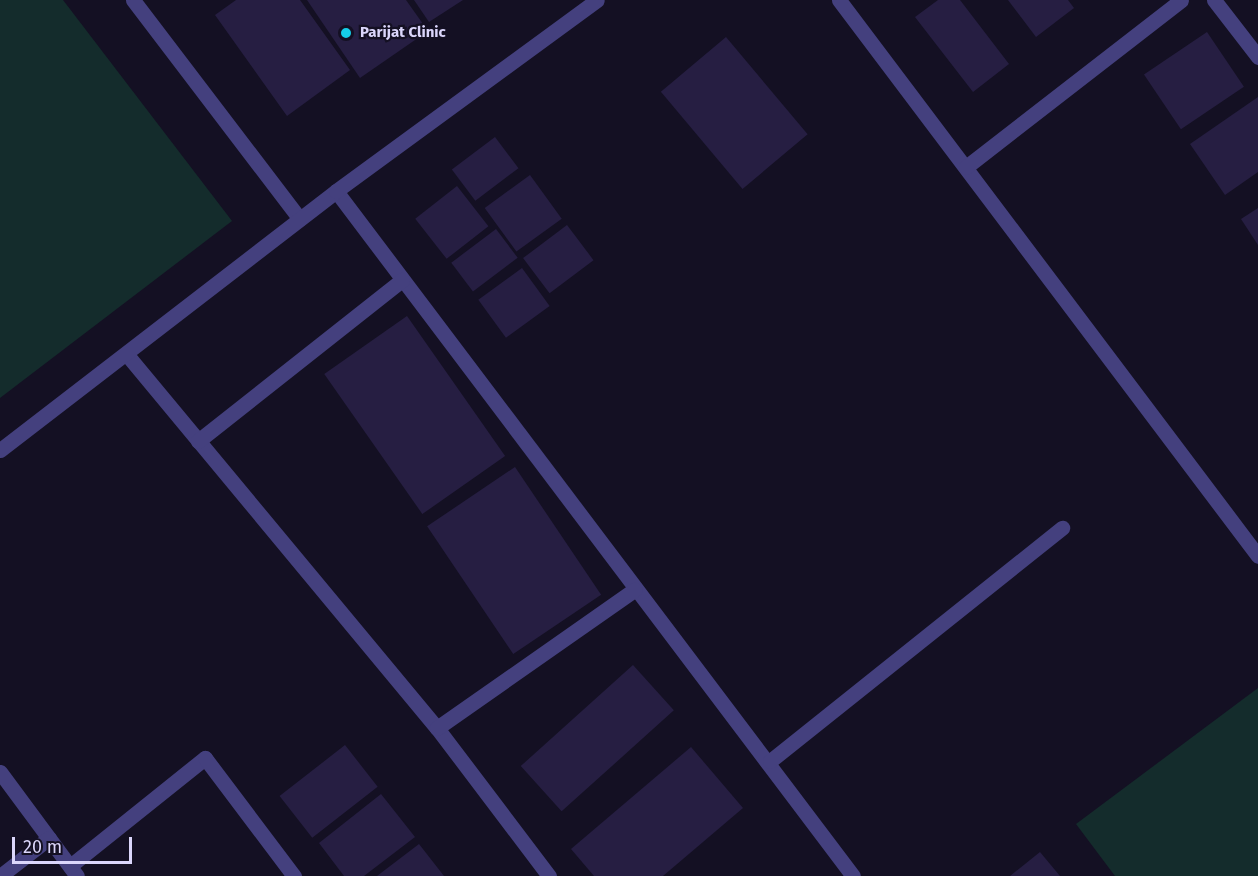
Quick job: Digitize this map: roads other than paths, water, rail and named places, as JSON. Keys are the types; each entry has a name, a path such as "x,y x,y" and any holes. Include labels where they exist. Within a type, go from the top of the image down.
{"street":[{"path":"133,0 300,219"},
{"path":"0,450 128,356 300,219 597,0"},
{"path":"839,0 1258,556"},
{"path":"966,167 1181,0"},
{"path":"1214,0 1258,57"},
{"path":"336,192 634,590 770,761 854,876"},
{"path":"198,441 402,280"},
{"path":"128,356 437,728 549,876"},
{"path":"770,761 1062,528"},
{"path":"437,728 634,590"},
{"path":"0,772 74,871 205,758 294,876"},
{"path":"0,876 49,838"}],"place":[{"name":"Parijat Clinic","path":"346,33"}]}
